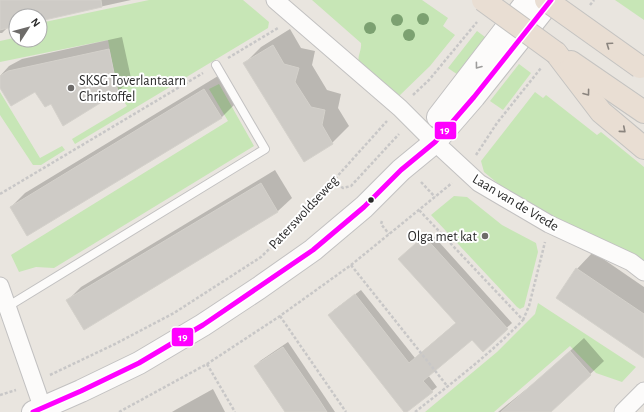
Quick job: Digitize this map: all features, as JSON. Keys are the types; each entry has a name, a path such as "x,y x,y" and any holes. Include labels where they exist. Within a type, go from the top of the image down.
{"highway":[{"path":"546,0 642,68"},
{"path":"482,8 556,53 644,112"},
{"path":"556,53 602,112 644,148"}],"main road":[{"name":"Paterswoldseweg","path":"430,138 528,0"},
{"name":"Paterswoldseweg","path":"40,411 139,363 203,325 313,250 364,207 430,138 474,97 551,0"}],"street":[{"name":"Laan van de Vrede","path":"275,0 400,108 479,183 549,224 631,262 644,272"},
{"path":"0,286 3,308 34,384 40,411"},
{"path":"623,412 644,391"}],"lane":[{"path":"3,308 265,149 216,65"}],"path":[{"path":"400,108 429,80 482,8"},
{"path":"0,194 296,17"},
{"name":"Paterswoldseweg","path":"0,395 34,384 174,313 261,257 301,218 388,120 392,124"},
{"path":"333,181 343,188 351,186 401,132 397,128"},
{"path":"415,188 421,182 435,197"},
{"path":"419,210 523,320"},
{"path":"387,216 381,224 389,234"},
{"path":"415,412 448,387 504,340 523,320 529,306 549,224"},
{"path":"351,265 448,387"},
{"path":"280,316 346,412"},
{"path":"207,364 235,412"}],"green space":[{"path":"149,0 243,0 269,22 268,28 75,144 72,139 127,106 118,93 108,40 0,62 0,41 8,39 8,48 48,48 48,21"},
{"path":"312,0 422,0 448,18 443,26 455,35 430,66 398,97 359,62 361,43"},
{"path":"615,0 644,0 644,20"},
{"path":"477,31 489,40 461,77 448,68"},
{"path":"519,64 531,73 503,110 490,101"},
{"path":"219,84 254,146 54,268 36,267 19,272 11,255 228,121 209,89"},
{"path":"0,92 40,158 62,146 65,150 41,165 33,165 0,115"},
{"path":"535,92 543,98 546,95 597,135 601,132 644,167 644,263 552,216 501,186 484,172 481,161"},
{"path":"454,196 467,197 502,225 536,243 538,252 524,307 520,309 517,307 431,215"},
{"path":"538,303 636,367 622,382 596,373 570,346 494,412 425,412 497,352 535,314"}],"building":[{"path":"0,0 101,0 102,7 48,19 48,8 8,8 8,28 0,30"},
{"path":"273,45 284,64 299,68 295,82 311,107 325,110 322,125 333,144 304,162 243,63"},
{"path":"109,49 118,92 63,126 51,104 45,107 35,92 11,106 0,88 0,76 8,71"},
{"path":"204,89 222,118 27,236 10,207"},
{"path":"261,183 278,212 84,330 66,300"},
{"path":"424,236 508,329 483,352 472,340 423,381 433,392 407,412 404,412 328,315 355,294 409,363 456,323 398,259"},
{"path":"576,268 644,314 644,358 556,298"},
{"path":"283,347 327,412 285,412 254,366"},
{"path":"570,351 591,375 551,412 501,412"}],"transit line":[{"name":"19","path":"33,412 139,363 203,325 313,250 364,207 401,170 435,142 474,97 551,0"}],"place":[{"name":"SKSG Toverlantaarn Christoffel","path":"71,88"},
{"name":"Olga met kat","path":"485,236"}]}
